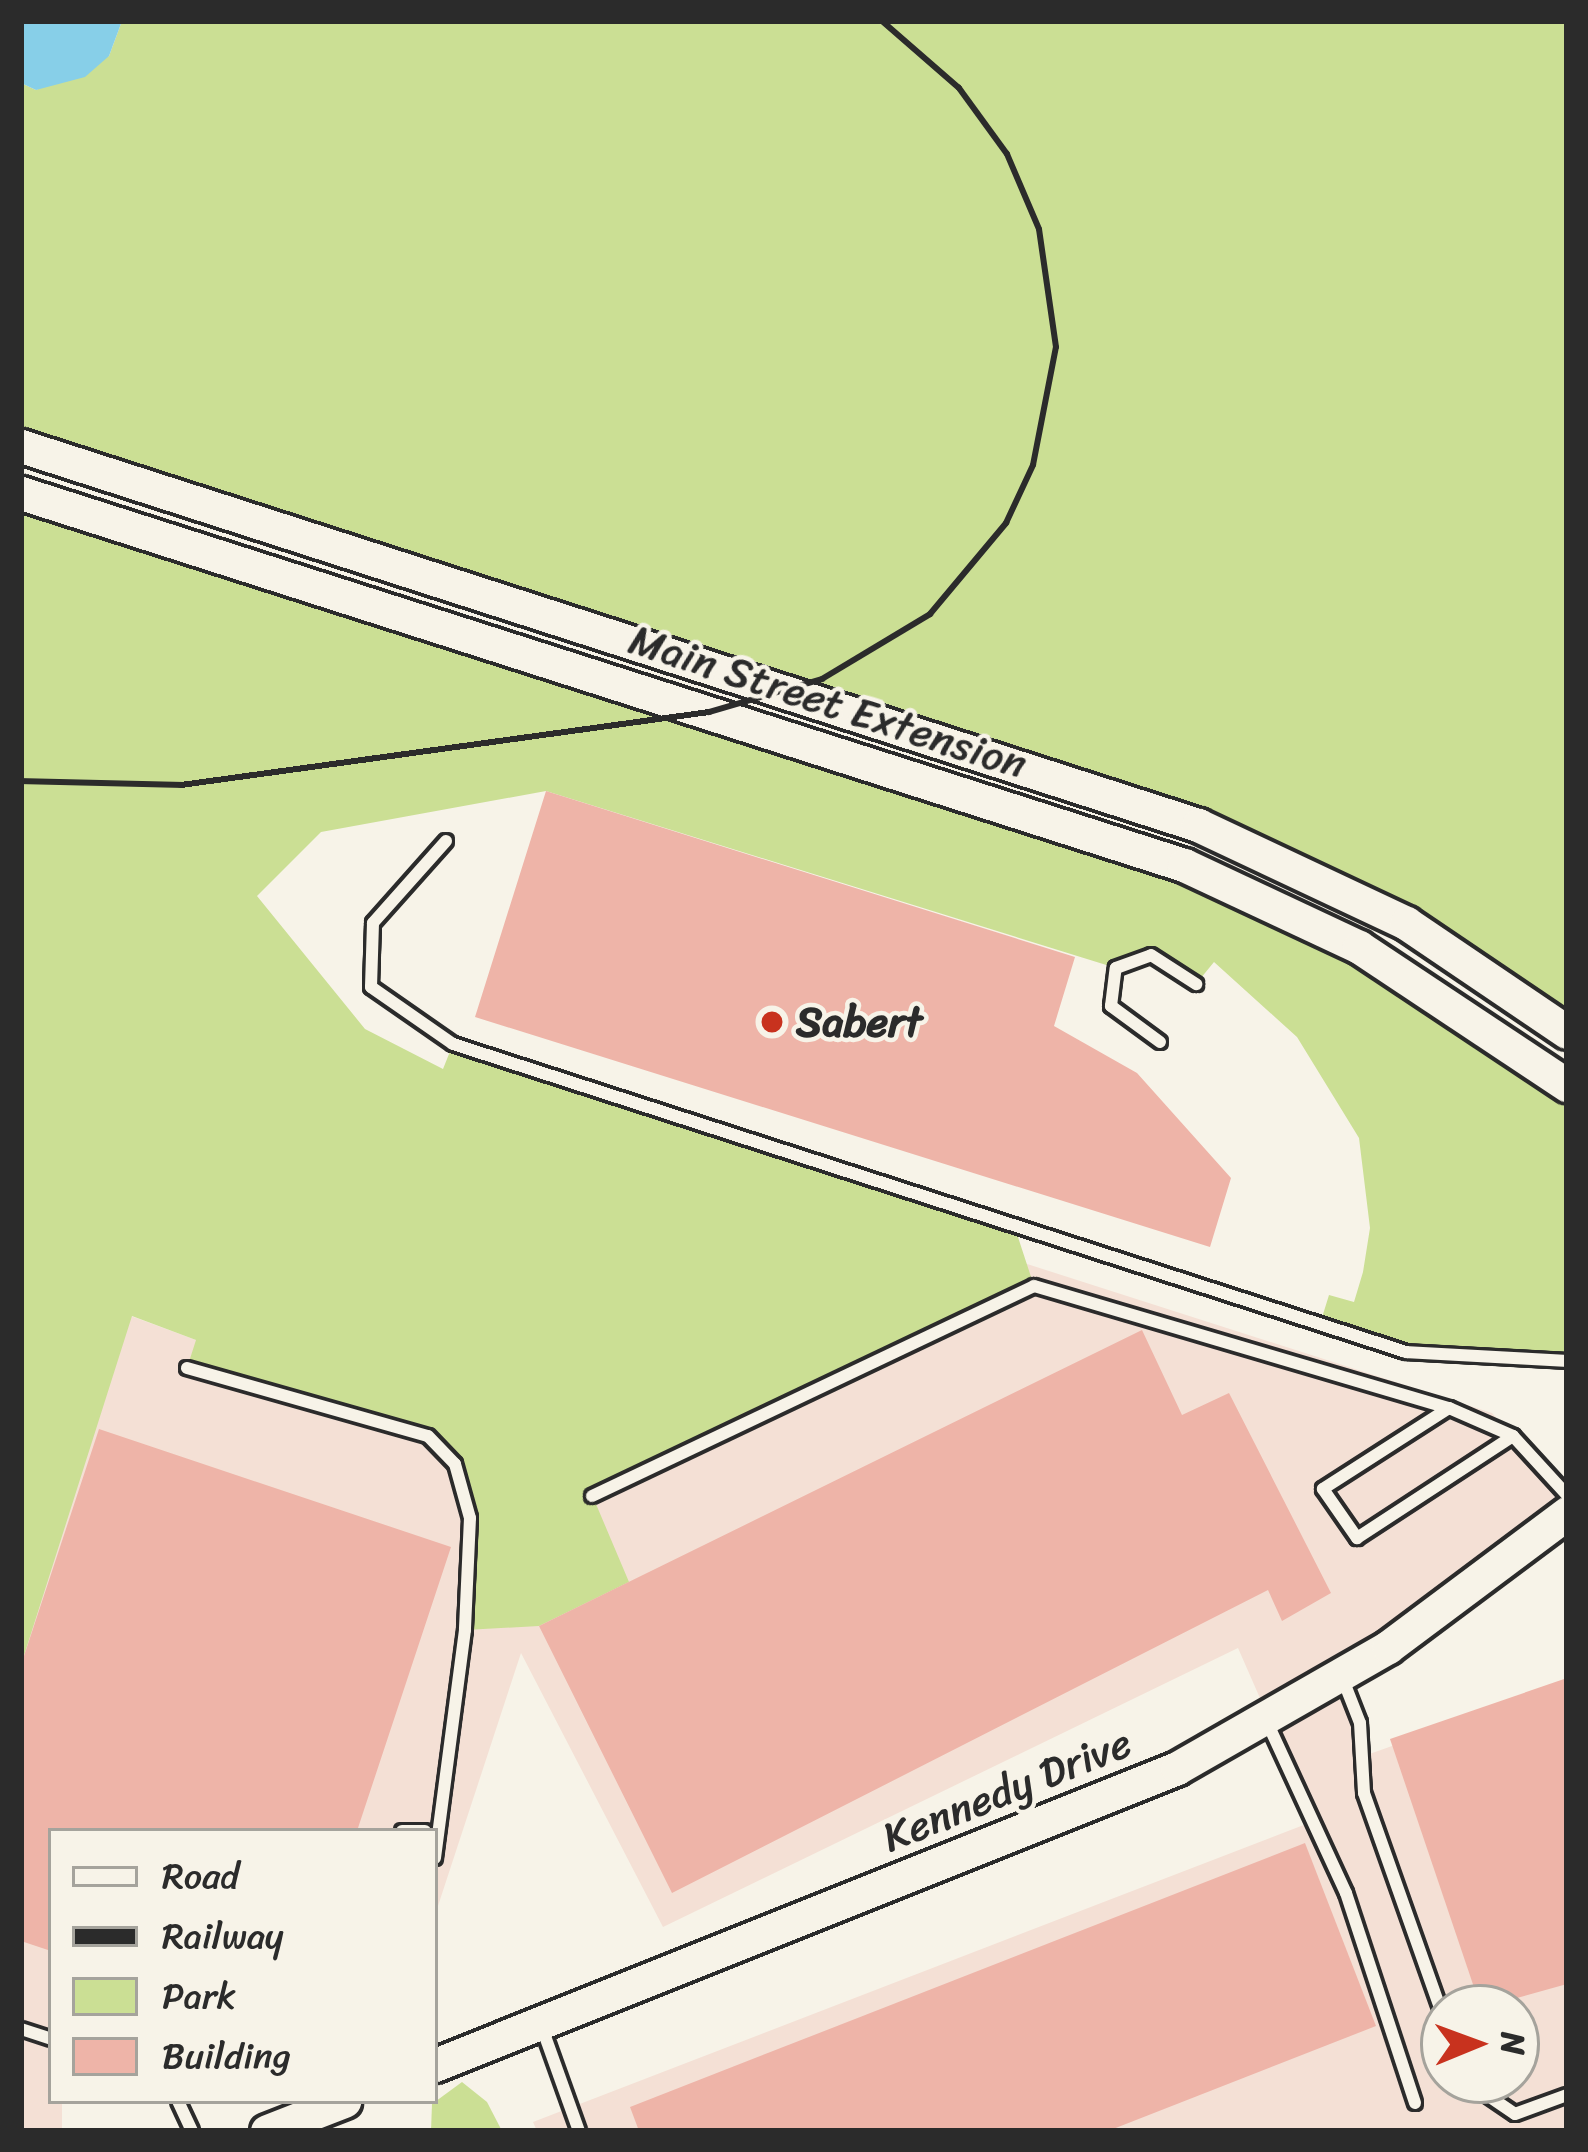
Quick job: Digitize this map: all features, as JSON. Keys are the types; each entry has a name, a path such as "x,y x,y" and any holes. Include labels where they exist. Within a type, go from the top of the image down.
{"main road":[{"name":"Main Street Extension","path":"21,446 1198,825 1406,923 1567,1032"},
{"name":"Main Street Extension","path":"21,493 1184,866 1359,946 1567,1085"},
{"name":"Kennedy Drive","path":"438,2064 1094,1807 1266,1721 1342,1676 1567,1513"},
{"path":"267,2131 336,2104"}],"lane":[{"path":"446,841 373,923 371,987 453,1044 1406,1352 1567,1360"},
{"path":"1160,1042 1111,1006 1116,968 1150,955 1196,984"},
{"path":"592,1496 1034,1286 1450,1408 1513,1436 1567,1495"},
{"path":"187,1368 428,1436 455,1464 470,1518 465,1630 434,1828"},
{"path":"1450,1408 1323,1489 1357,1538 1513,1436"},
{"path":"1342,1676 1360,1723 1364,1793 1432,1984"},
{"path":"1266,1721 1346,1894 1415,2103"},
{"path":"540,2024 579,2131"},
{"path":"1500,2104 1515,2114 1567,2095"}],"shaded area":[{"path":"1024,1263 1492,1413 1567,1495 1342,1676 1361,1757 1567,1684 1567,2131 537,2131 533,2122 1314,1821 1238,1648 663,1927 521,1653 438,1906 438,1828 48,1828 48,2104 62,2104 62,2131 21,2131 21,1662 131,1316 196,1340"}],"green space":[{"path":"122,21 1567,21 1567,1032 1340,888 21,446 21,83 36,90 109,56"},
{"path":"21,493 1184,865 1567,1085 1567,1361 1439,1357 1320,1324 1329,1295 1354,1302 1363,1272 1370,1228 1359,1138 1297,1037 1214,962 1196,984 1141,954 1116,968 546,791 321,832 257,896 365,1029 443,1069 453,1044 1014,1225 1034,1286 593,1497 629,1582 539,1626 465,1630 470,1518 455,1464 428,1436 187,1368 196,1340 132,1316 21,1665"},
{"path":"462,2082 487,2102 502,2131 431,2131 432,2104"}],"water":[{"path":"21,21 122,21 109,56 85,77 36,90 21,83"}],"building":[{"name":"Sabert","path":"546,791 1075,957 1054,1026 1137,1073 1231,1178 1210,1247 475,1017"},
{"path":"1142,1330 1182,1415 1229,1393 1331,1593 1282,1621 1268,1590 672,1893 539,1626"},
{"path":"99,1429 451,1547 358,1828 48,1828 48,1950 21,1941 21,1665"},
{"path":"1567,1678 1567,1984 1540,1992 1540,1984 1473,1984 1390,1739"},
{"path":"1305,1843 1376,2026 1108,2131 639,2131 630,2107"}],"railway":[{"path":"21,781 181,785 709,712 822,679 930,614 1006,523 1033,465 1056,347 1039,229 1007,154 959,88 882,21"}],"place":[{"name":"Sabert","path":"772,1022"}]}
